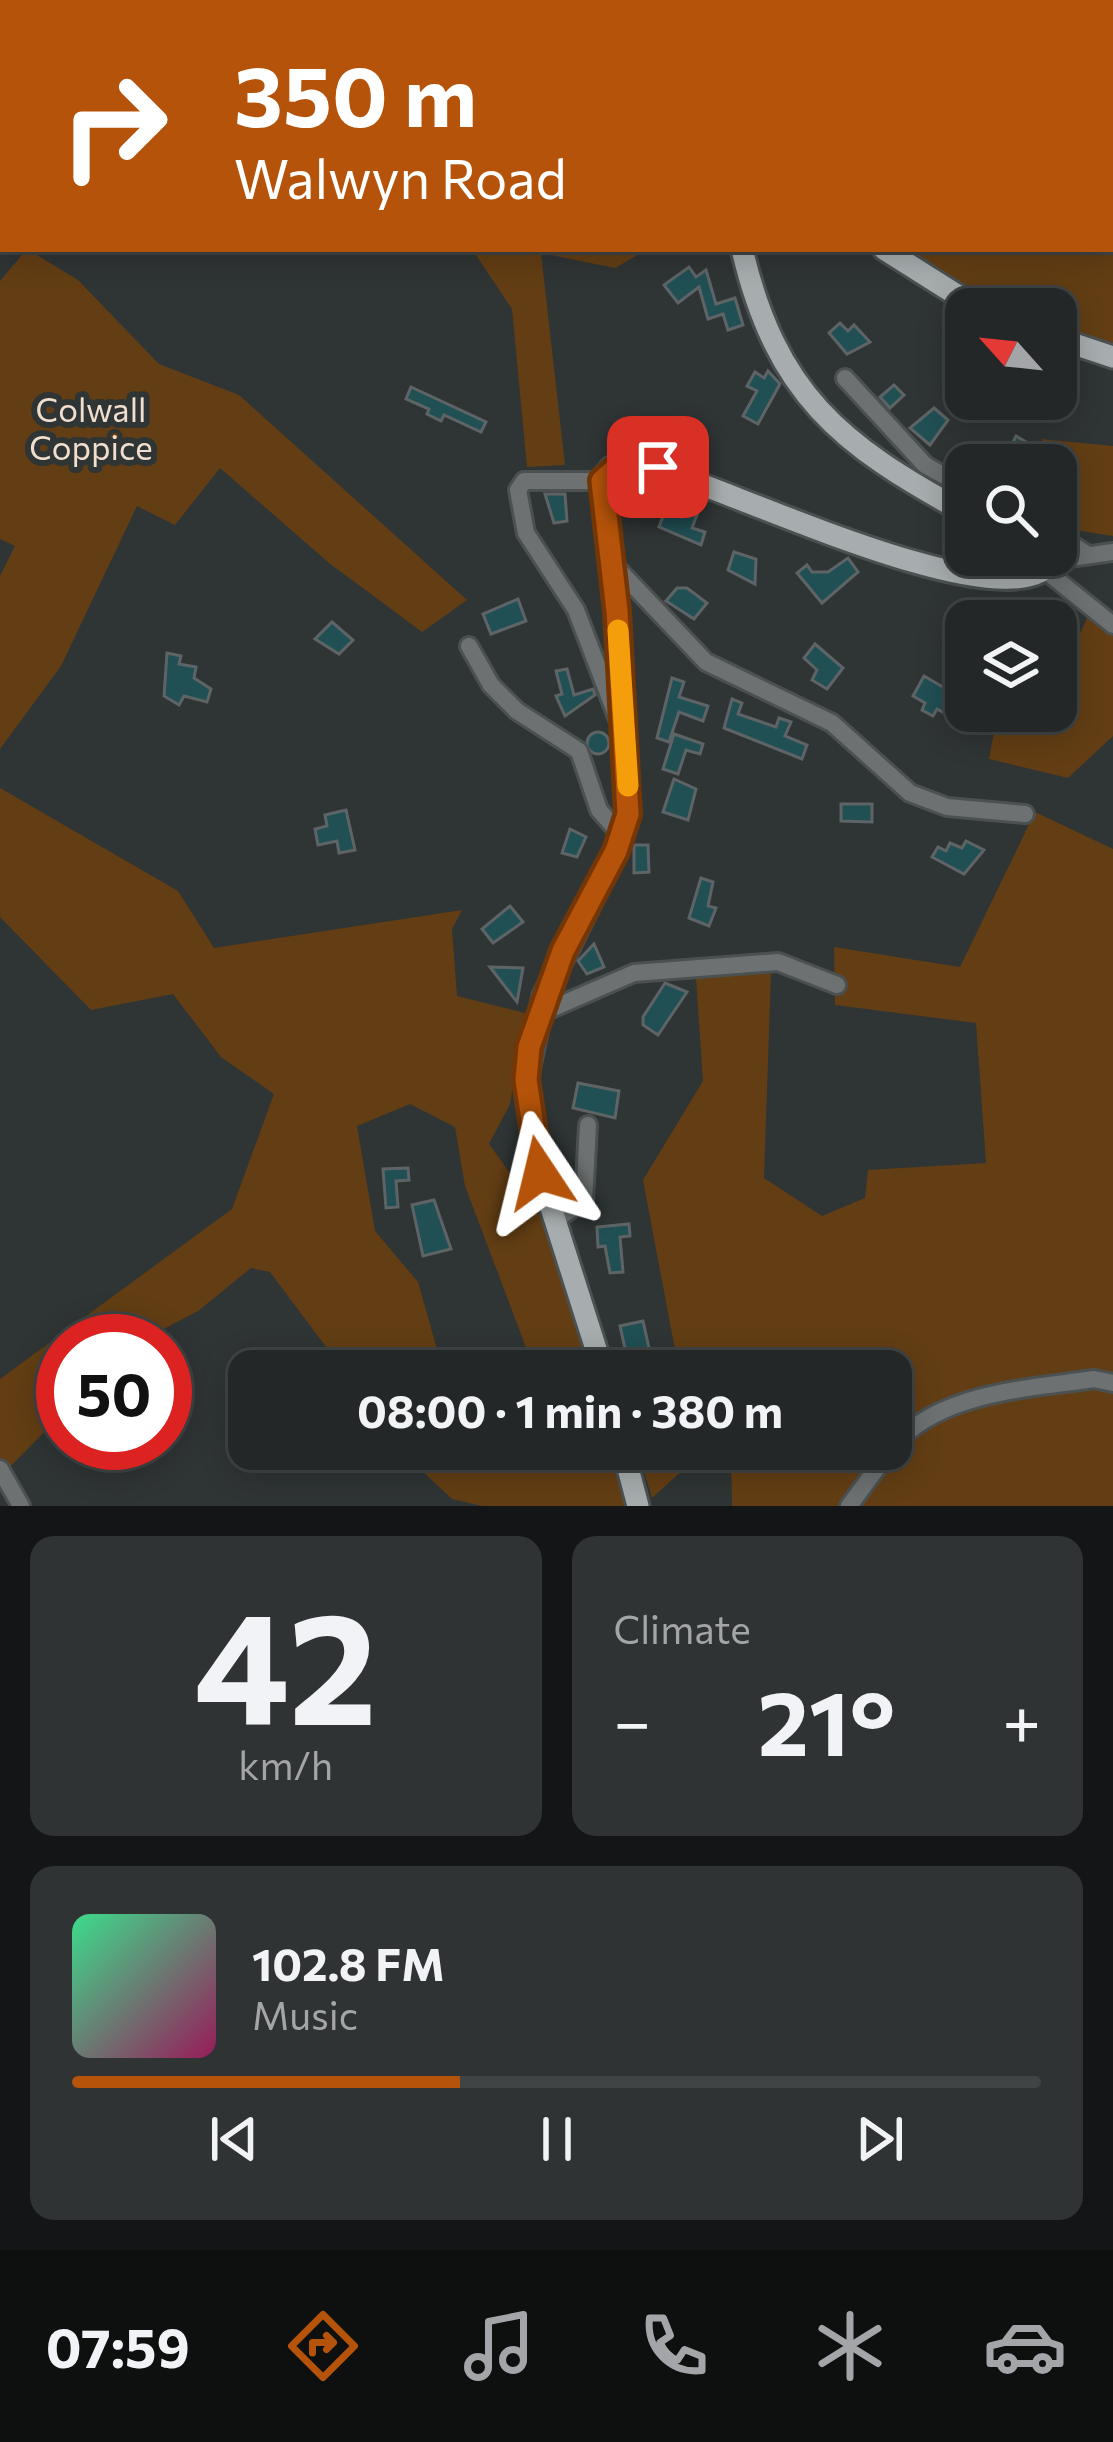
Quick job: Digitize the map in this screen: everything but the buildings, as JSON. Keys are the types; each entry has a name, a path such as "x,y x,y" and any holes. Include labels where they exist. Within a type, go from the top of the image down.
{"main road":[{"path":"743,252 770,330 815,410 870,458 945,501"},
{"path":"889,252 946,288"},
{"path":"1077,345 1113,357"},
{"path":"596,1350 540,1173 526,1080 539,1014 628,814 612,562 602,481 611,468 637,462 824,533 945,567"},
{"path":"989,576 1016,580 1021,576"},
{"path":"629,1470 638,1506"}],"street":[{"path":"845,378 925,465 945,476"},
{"path":"602,481 524,481 518,490 526,533 576,610 624,733"},
{"path":"1077,548 1088,555"},
{"path":"1077,556 1113,552"},
{"path":"612,562 706,662 832,723 910,793 946,807 1025,814"},
{"path":"1058,576 1113,625"},
{"path":"470,646 491,685 517,711 579,751 599,810 621,836"},
{"path":"539,1014 634,973 778,962 837,985"},
{"path":"555,1220 584,1201 588,1125"},
{"path":"912,1429 957,1405 1094,1379 1113,1383"},
{"path":"0,1469 21,1506"},
{"path":"849,1506 876,1470"}],"green space":[{"name":"Colwall Coppice","path":"24,252 78,280 159,364 239,395 467,600 422,632 329,563 220,468 175,525 137,506 61,666 0,749 0,576 15,546 0,539 0,281"},
{"path":"474,252 643,252 615,268 541,253 565,465 527,467 512,309"},
{"path":"900,252 1113,252 1113,356 1077,344 1077,288 952,288"},
{"path":"1041,439 1113,446 1113,536 1077,530 1077,444 1046,444"},
{"path":"1095,600 1113,617 1113,736 1068,778 989,759 994,732 1077,732 1079,636"},
{"path":"0,788 178,891 214,948 462,910 452,929 457,996 525,1013 510,1104 489,1144 549,1227 585,1350 527,1350 465,1186 455,1127 410,1104 357,1126 375,1231 418,1282 437,1350 328,1350 270,1272 251,1268 192,1314 89,1314 232,1209 274,1094 221,1057 173,994 91,1010 0,917"},
{"path":"1035,812 1113,849 1113,1506 732,1506 731,1470 912,1470 912,1350 675,1350 643,1180 703,1081 696,978 771,972 764,1178 822,1216 865,1198 868,1170 986,1163 976,1023 835,1005 834,947 960,967"},
{"path":"36,1353 36,1440 0,1477 0,1379"},
{"path":"421,1470 620,1470 629,1506 482,1506 452,1499"},
{"path":"643,1470 683,1470 652,1498"}],"slow traffic":[{"path":"618,630 628,786"}],"route":[{"path":"540,1173 526,1080 529,1047 563,951 616,851 628,814 617,611 602,481 611,468 622,463 658,467"}]}
